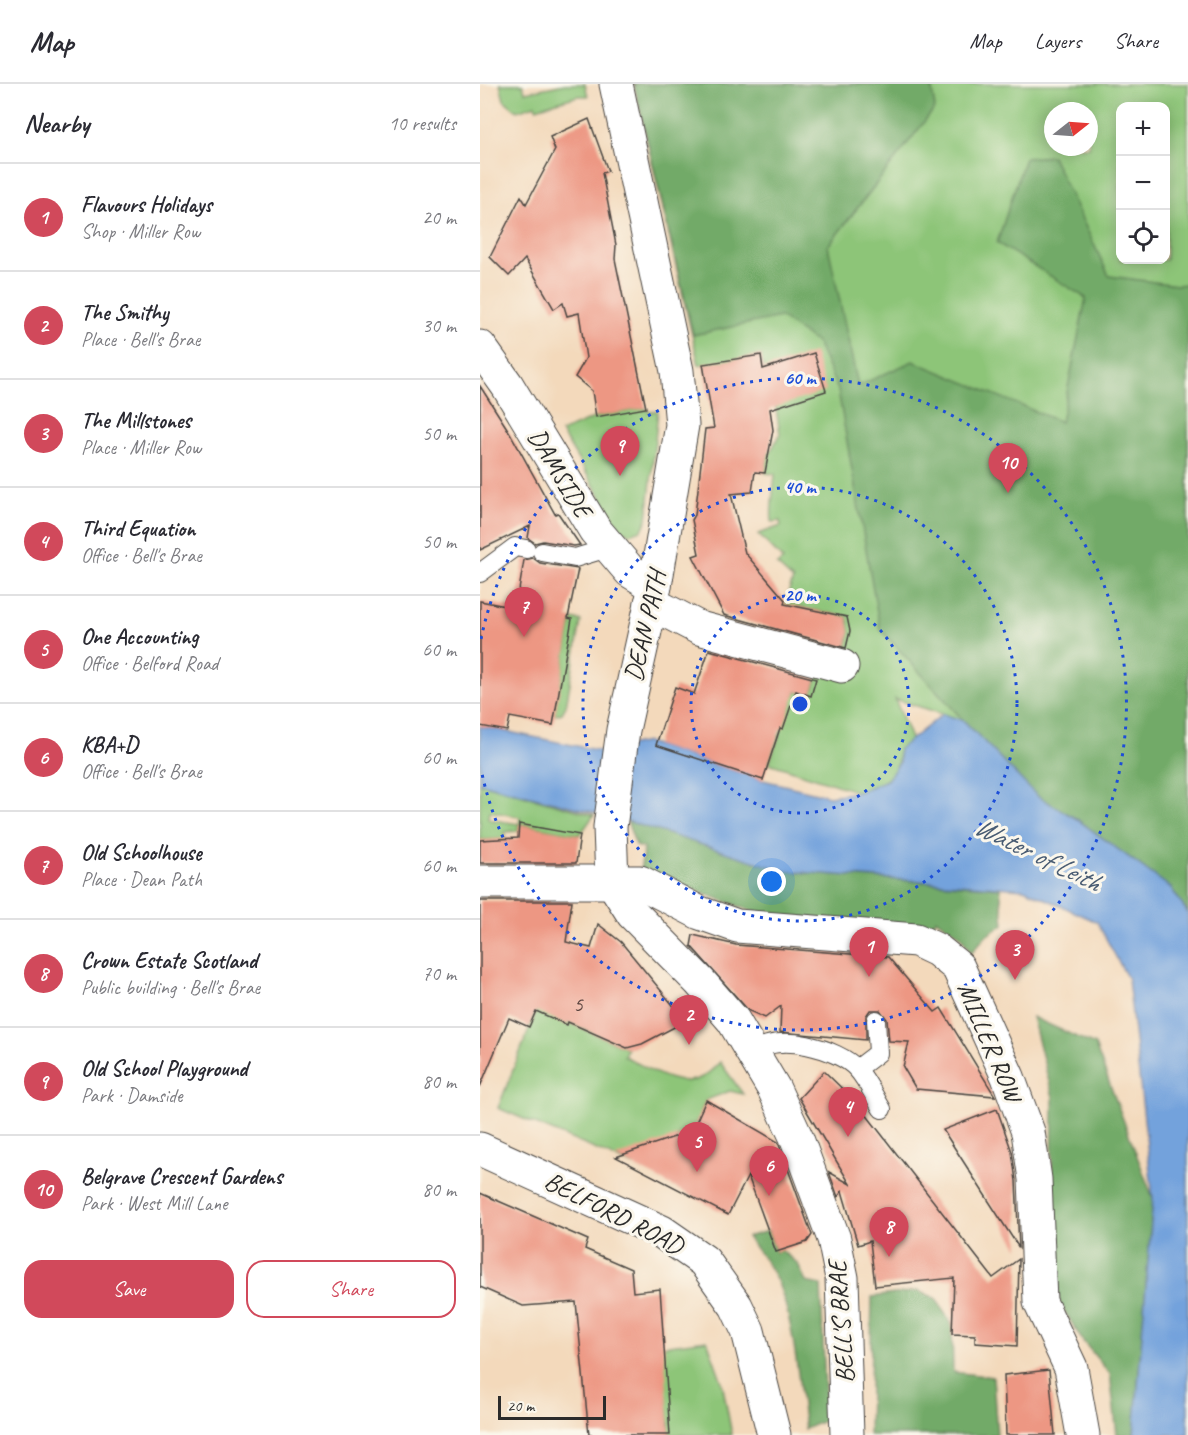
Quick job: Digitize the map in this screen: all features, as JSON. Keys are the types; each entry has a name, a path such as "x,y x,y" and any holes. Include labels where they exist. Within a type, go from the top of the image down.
{"street":[{"name":"DEAN PATH","path":"612,881 609,840 623,730 653,594 682,425 677,370 615,84"},
{"name":"DAMSIDE","path":"480,347 608,548 653,594 699,628 842,666"},
{"name":"BELL'S BRAE","path":"612,881 628,909 717,1001 754,1052 797,1139 834,1239 843,1301 847,1435"},
{"name":"MILLER ROW","path":"480,882 640,882 700,913 737,926 916,940 936,950 958,967 1004,1068 1028,1132 1035,1179 1040,1302 1071,1368 1083,1435"},
{"name":"BELFORD ROAD","path":"480,1149 662,1232 704,1261 736,1306 748,1331 774,1435"}],"lane":[{"path":"480,573 515,547 575,558 608,548"},
{"path":"857,1069 878,1053 876,1020"},
{"path":"754,1052 771,1043 796,1044 834,1052 857,1069 882,1109"}],"green space":[{"path":"500,84 523,84 525,92 565,84 585,84 588,96 578,96 536,108 535,105 517,111 504,100"},
{"path":"634,84 1188,84 1188,913 1171,888 964,721 895,699 912,741 899,749 893,774 882,782 858,792 769,763 796,691 811,696 818,675 842,666 850,631 847,617 784,604 793,580 777,565 783,560 758,534 781,526 780,521 772,522 775,474 765,473 768,456 780,434 775,402 765,378 761,355 699,365"},
{"path":"634,84 931,84 935,108 828,246 858,386 913,361 1061,422 1086,298 997,243 1025,158 1052,156 1109,276 1177,285 1188,284 1188,913 1171,888 1075,818 1037,796 964,721 880,629 838,390 817,343 780,317 693,335"},
{"path":"645,408 649,412 658,411 647,519 642,530 629,534 621,530 561,432 596,417"},
{"path":"572,619 581,621 566,706 562,713 554,715"},
{"path":"480,783 594,815 580,835 519,824 518,831 505,832 505,839 480,840","holes":["489,811 520,817 519,824 488,819"]},
{"path":"627,821 785,871 1000,888 1004,924 986,936 971,953 961,936 936,919 926,933 760,914 640,870 644,848 636,846"},
{"path":"537,1009 567,1025 568,1022 627,1048 624,1056 651,1071 672,1079 692,1081 707,1074 720,1062 743,1094 730,1091 706,1100 692,1131 634,1166 498,1108"},
{"path":"1032,1017 1095,1045 1153,1198 1134,1435 1117,1435 1110,1374 1082,1340 1059,1302 1052,1180 1053,1097"},
{"path":"768,1231 776,1252 781,1250 798,1264 806,1282 821,1285 826,1420 805,1429 792,1331 782,1294 770,1268 747,1237"},
{"path":"918,1291 936,1298 952,1325 953,1372 993,1377 997,1435 869,1435 872,1297"},
{"path":"707,1340 722,1382 732,1435 670,1435 662,1346"}],"water":[{"name":"Water of Leith","path":"943,714 964,721 1037,796 1075,818 1171,888 1188,913 1188,1435 1134,1435 1153,1198 1128,979 1097,922 1024,889 785,871 627,821 480,783 480,726 601,751 647,742 763,780 829,796 858,792 887,780 899,763 899,749"}],"building":[{"path":"589,119 608,171 602,173 616,245 615,259 646,408 596,417 592,391 575,377 586,358 579,313 567,316 563,303 554,309 525,259 509,276 490,257 521,196 526,204 555,150 550,137"},
{"path":"814,353 826,391 770,409 773,430 765,473 755,472 752,492 731,494 745,553 785,600 784,604 847,617 850,631 846,648 724,615 693,556 699,554 692,520 695,515 705,429 714,428 703,364 761,355 763,369"},
{"path":"480,386 510,433 555,514 558,513 580,545 543,541 535,543 528,538 530,526 480,550"},
{"path":"533,558 540,563 578,569 568,618 572,619 553,725 510,717 507,731 480,726 480,601 516,608 524,560"},
{"path":"709,650 816,679 811,696 796,691 783,729 780,728 763,780 656,745 675,687 694,694"},
{"path":"519,824 580,835 576,863 480,863 480,840 518,838"},
{"path":"480,901 572,901 566,942 591,948 598,924 621,942 686,1021 642,1044 627,1048 568,1022 567,1025 536,1011 529,1027 509,1018 480,1087"},
{"path":"693,935 736,945 888,957 935,1012 941,1008 995,1096 916,1089 903,1067 909,1042 889,1041 887,1019 880,1010 870,1010 866,1016 866,1040 780,1032 781,1006 765,1018 749,1011 691,946"},
{"path":"824,1071 858,1104 993,1278 1019,1259 1017,1346 975,1343 975,1335 952,1334 954,1278 875,1286 870,1241 858,1245 842,1191 838,1197 829,1172 850,1184 799,1098"},
{"path":"706,1100 778,1142 812,1235 807,1242 776,1252 748,1176 728,1215 616,1157 692,1131"},
{"path":"997,1109 1012,1152 1016,1181 1019,1248 943,1130"},
{"path":"480,1193 588,1240 585,1249 631,1269 633,1292 660,1289 670,1435 589,1435 576,1302 523,1306 480,1287"},
{"path":"1049,1370 1055,1435 1006,1435 1004,1375"}],"place":[{"name":"Old School Playground","path":"620,476"},
{"name":"Belgrave Crescent Gardens","path":"1008,493"},
{"name":"Old Schoolhouse","path":"524,637"},
{"name":"Flavours Holidays","path":"869,977"},
{"name":"The Millstones","path":"1015,980"},
{"name":"The Smithy","path":"689,1045"},
{"name":"Third Equation","path":"848,1137"},
{"name":"One Accounting","path":"697,1172"},
{"name":"KBA+D","path":"769,1196"},
{"name":"Crown Estate Scotland","path":"889,1257"}]}
